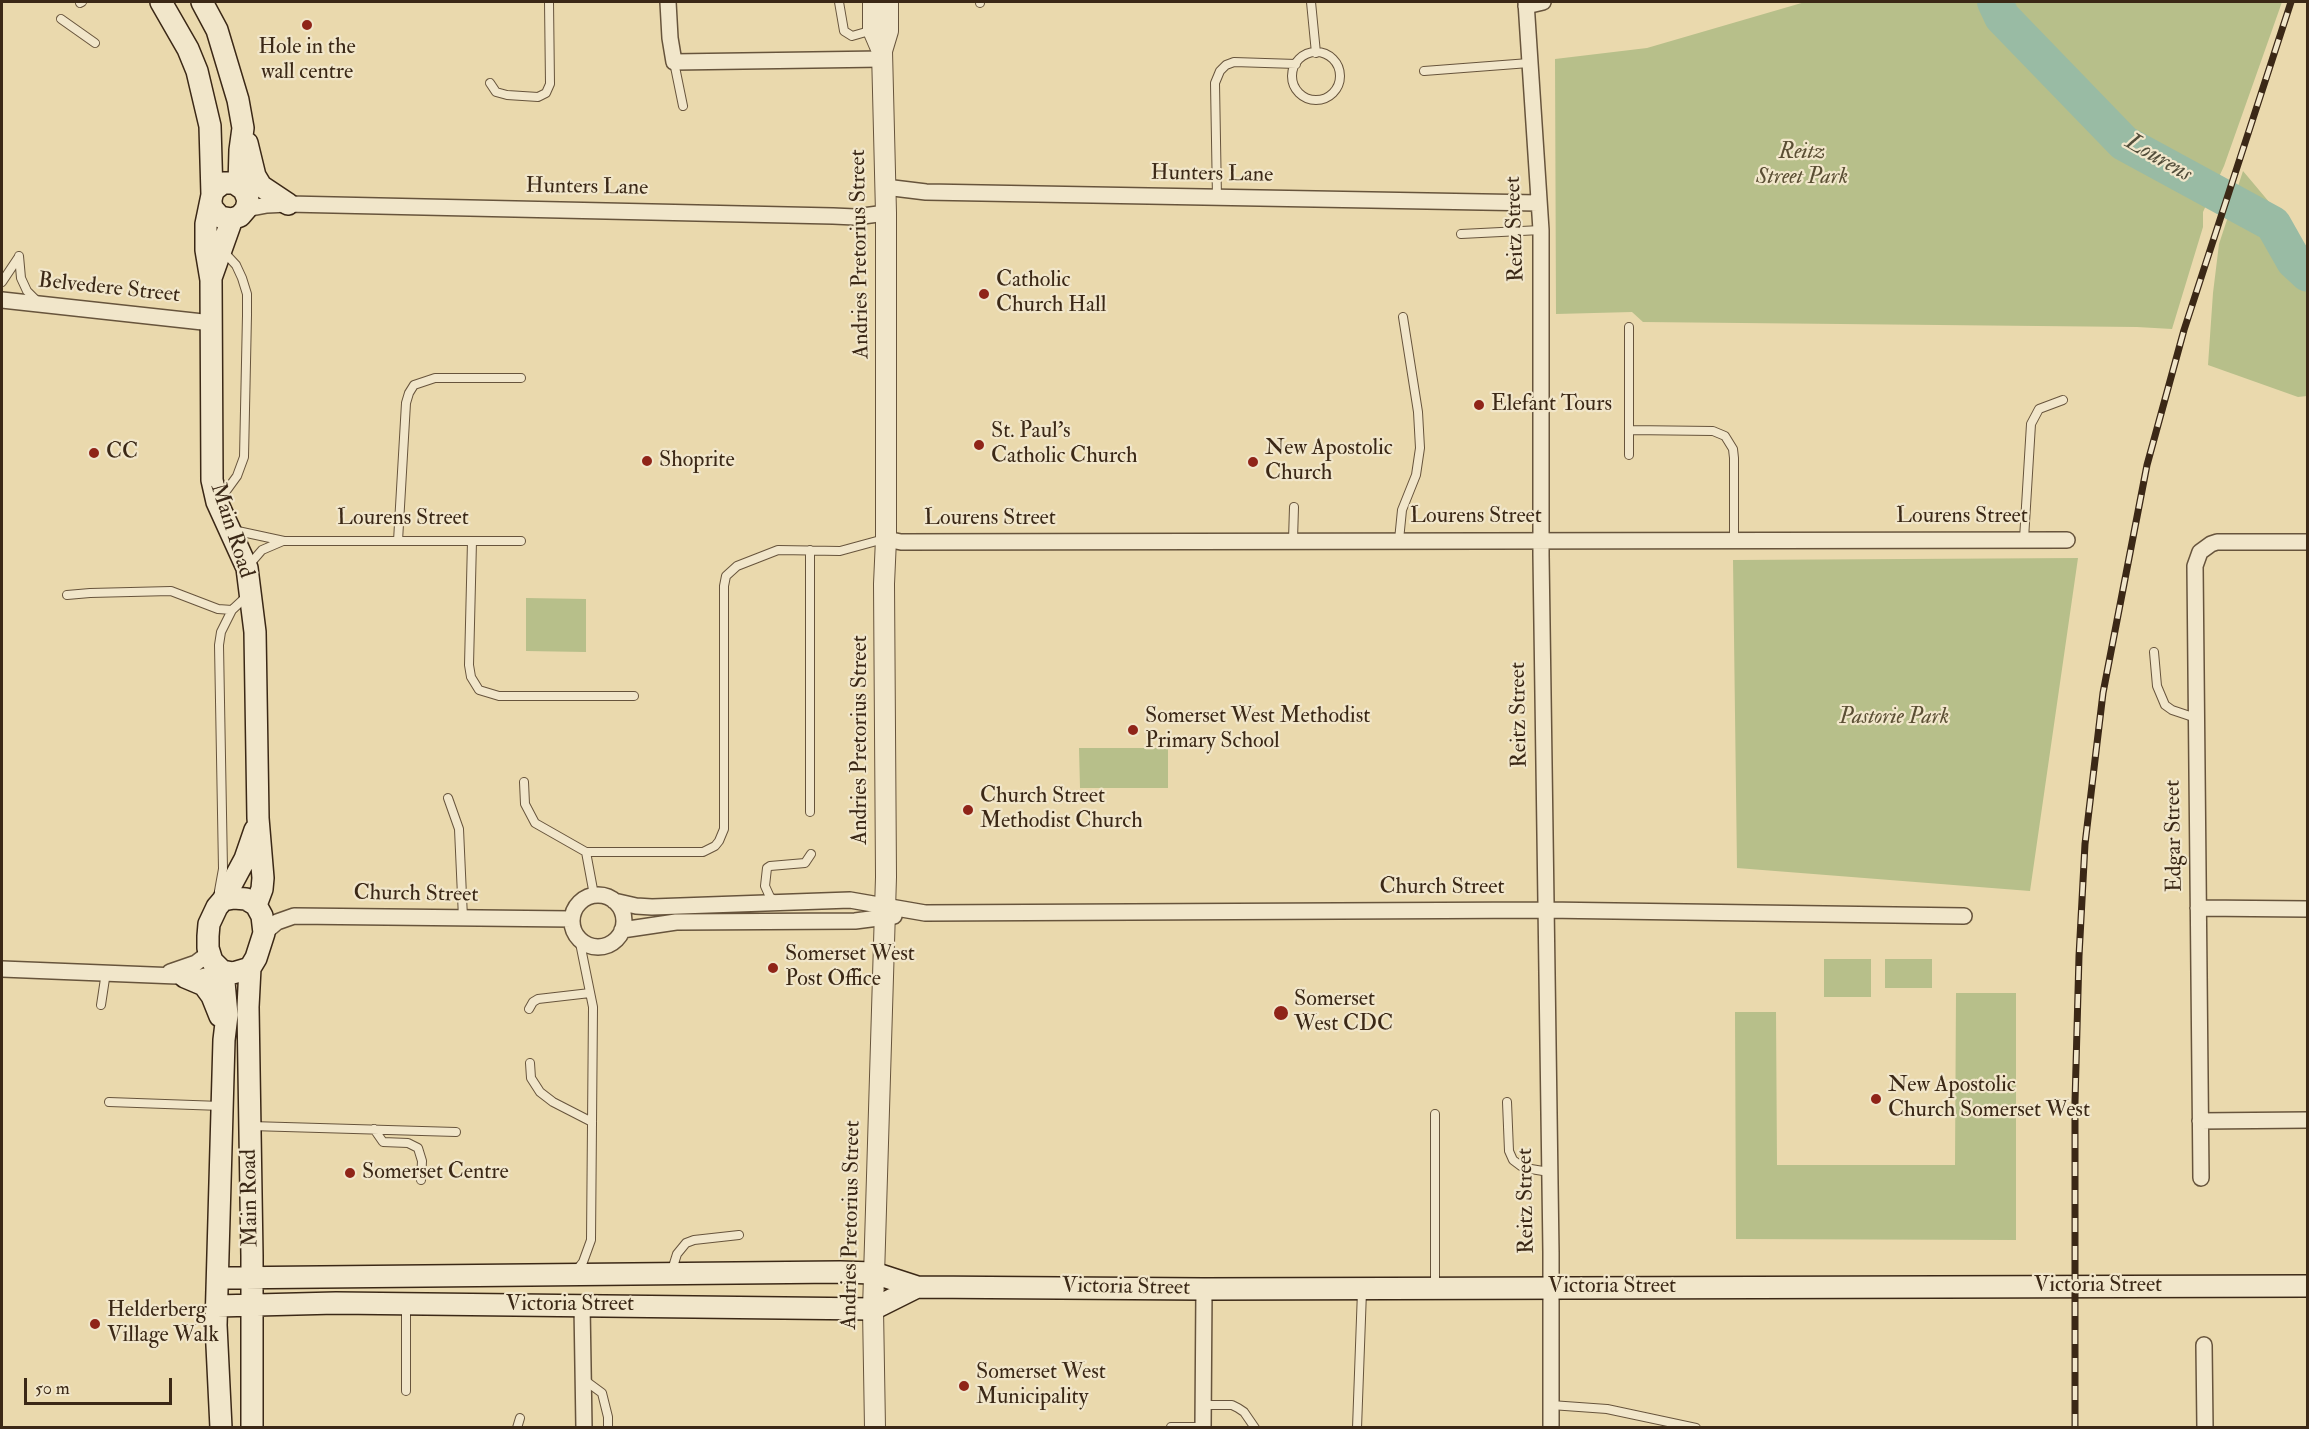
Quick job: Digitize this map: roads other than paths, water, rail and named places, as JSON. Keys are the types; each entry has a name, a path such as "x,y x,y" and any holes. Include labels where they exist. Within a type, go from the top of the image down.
{"main road":[{"name":"Main Road","path":"161,2 188,49 197,71 210,126 211,199 206,224 206,249 211,280 212,480 217,502 247,568 255,632 258,818 263,878 256,905"},
{"name":"Main Road","path":"202,2 217,30 232,76 243,128 240,150 240,201 211,280"},
{"path":"243,128 255,176 261,186 288,204"},
{"path":"223,183 234,183 240,201 220,217 215,213 211,199 214,190 223,183"},
{"name":"Main Road","path":"220,904 250,849 258,818"},
{"path":"240,898 256,905 261,911 264,933 256,958 250,968 241,972 222,971 212,961 208,948 209,924 220,904 240,898"},
{"name":"Main Road","path":"250,968 248,1007 252,1428"},
{"name":"Main Road","path":"221,1428 217,1306 224,1040 227,1015 222,971"},
{"path":"184,977 204,985 212,996 219,1014 224,1040"},
{"name":"Victoria Street","path":"218,1278 874,1273 917,1287 1204,1289 2307,1286"},
{"name":"Victoria Street","path":"217,1306 406,1304 873,1309 917,1287"}],"street":[{"path":"668,2 673,57 882,55"},
{"name":"Andries Pretorius Street","path":"873,2 873,30 882,55"},
{"name":"Andries Pretorius Street","path":"875,1428 873,1309 885,912 886,213 882,55 888,31 888,2"},
{"path":"1526,4 1543,2"},
{"name":"Reitz Street","path":"1526,4 1540,230 1551,1428"},
{"name":"Hunters Lane","path":"885,187 926,192 1538,203"},
{"name":"Hunters Lane","path":"240,201 855,217 886,213"},
{"name":"Belvedere Street","path":"6,301 212,323"},
{"name":"Lourens Street","path":"886,539 901,542 2067,540"},
{"name":"Edgar Street","path":"2201,1178 2195,566 2200,552 2217,542 2307,542"},
{"path":"579,938 573,930 574,909 581,901 594,895"},
{"name":"Church Street","path":"594,895 605,896 614,901 636,906 652,907 850,900 885,912"},
{"path":"614,901 622,914 622,930"},
{"path":"2198,908 2307,909"},
{"name":"Church Street","path":"579,938 587,944 603,946 616,939 622,930 676,922 855,921 885,912 1545,910 1964,916"},
{"name":"Church Street","path":"264,933 277,922 294,916 572,919"},
{"path":"162,974 196,963 204,957 208,948"},
{"path":"2,969 162,974 184,977 202,977 222,971"},
{"path":"2200,1121 2307,1120"},
{"path":"1203,1427 1204,1289"},
{"path":"582,1305 584,1428"},
{"path":"2204,1345 2205,1428"}],"lane":[{"path":"490,83 496,92 507,95 538,97 546,93 550,84 549,2"},
{"path":"839,2 842,25 848,34 852,36 873,30"},
{"path":"1311,2 1316,52"},
{"path":"62,19 95,43"},
{"path":"1316,52 1332,58 1337,64 1340,81 1332,95 1316,100 1301,95 1293,80 1296,64 1301,58 1316,52"},
{"path":"673,57 683,106"},
{"path":"1217,198 1215,83 1218,75 1226,65 1234,62 1296,64"},
{"path":"1424,71 1529,63"},
{"path":"1461,234 1540,230"},
{"path":"217,502 237,476 244,457 247,327 247,294 242,278 236,265 222,249"},
{"path":"2,282 19,256 21,278 27,291 41,305"},
{"path":"1399,540 1402,510 1416,475 1420,448 1418,412 1403,317"},
{"path":"1629,327 1629,455"},
{"path":"399,541 406,402 414,385 435,378 521,378"},
{"path":"2024,539 2031,424 2039,409 2063,400"},
{"path":"1629,430 1713,431 1725,436 1733,449 1734,458 1734,539"},
{"path":"1293,540 1294,507"},
{"name":"Lourens Street","path":"230,530 284,541 521,542"},
{"path":"524,782 525,804 535,823 586,852 709,850 719,841 724,829 724,580 729,571 736,566 778,550 840,551 886,539"},
{"name":"Lourens Street","path":"247,568 262,550 284,541"},
{"path":"472,541 469,665 471,677 479,690 499,696 634,696"},
{"path":"810,550 810,812"},
{"path":"68,595 90,592 171,591 213,607 232,610"},
{"path":"220,904 223,868 219,645 221,632 232,610 250,592"},
{"path":"2154,652 2157,686 2165,705 2172,710 2196,718"},
{"path":"448,798 459,828 463,918"},
{"path":"586,852 594,895"},
{"path":"780,902 770,897 767,892 765,874 767,868 805,863 811,854"},
{"path":"570,1276 583,1262 591,1240 593,1007 579,938"},
{"path":"101,1005 106,972"},
{"path":"529,1009 538,999 590,993"},
{"path":"530,1063 531,1078 540,1092 553,1102 592,1122"},
{"path":"110,1102 222,1106"},
{"path":"1507,1102 1509,1151 1513,1160 1531,1169 1549,1172"},
{"path":"1435,1114 1435,1288"},
{"path":"250,1126 456,1132"},
{"path":"374,1129 383,1142 408,1143 418,1148 422,1161 421,1180"},
{"path":"670,1274 677,1254 686,1243 694,1239 739,1235"},
{"path":"1357,1428 1362,1288"},
{"path":"406,1304 406,1391"},
{"path":"584,1379 602,1392 608,1417 608,1428"},
{"path":"1203,1405 1232,1405 1244,1412 1255,1428"},
{"path":"1551,1405 1607,1409 1696,1428"},
{"path":"517,1428 520,1418"},
{"path":"1171,1427 1203,1427"}],"waterway":[{"name":"Lourens","path":"1995,2 2002,17 2124,143 2273,224 2294,261 2308,274"}],"railway":[{"path":"2075,1428 2075,1102 2079,956 2085,844 2103,693 2147,465 2184,330 2291,2"}],"place":[{"name":"Hole in the wall centre","path":"307,25"},
{"name":"Catholic Church Hall","path":"984,294"},
{"name":"Elefant Tours","path":"1479,405"},
{"name":"St. Paul's Catholic Church","path":"979,445"},
{"name":"CC","path":"94,453"},
{"name":"Shoprite","path":"647,461"},
{"name":"New Apostolic Church","path":"1253,462"},
{"name":"Somerset West Methodist Primary School","path":"1133,730"},
{"name":"Church Street Methodist Church","path":"968,810"},
{"name":"Somerset West Post Office","path":"773,968"},
{"name":"Somerset West CDC","path":"1281,1013"},
{"name":"New Apostolic Church Somerset West","path":"1876,1099"},
{"name":"Somerset Centre","path":"350,1173"},
{"name":"Helderberg Village Walk","path":"95,1324"},
{"name":"Somerset West Municipality","path":"964,1386"}],"park label":[{"name":"Reitz Street Park","path":"1802,166"},
{"name":"Pastorie Park","path":"1894,718"}]}
